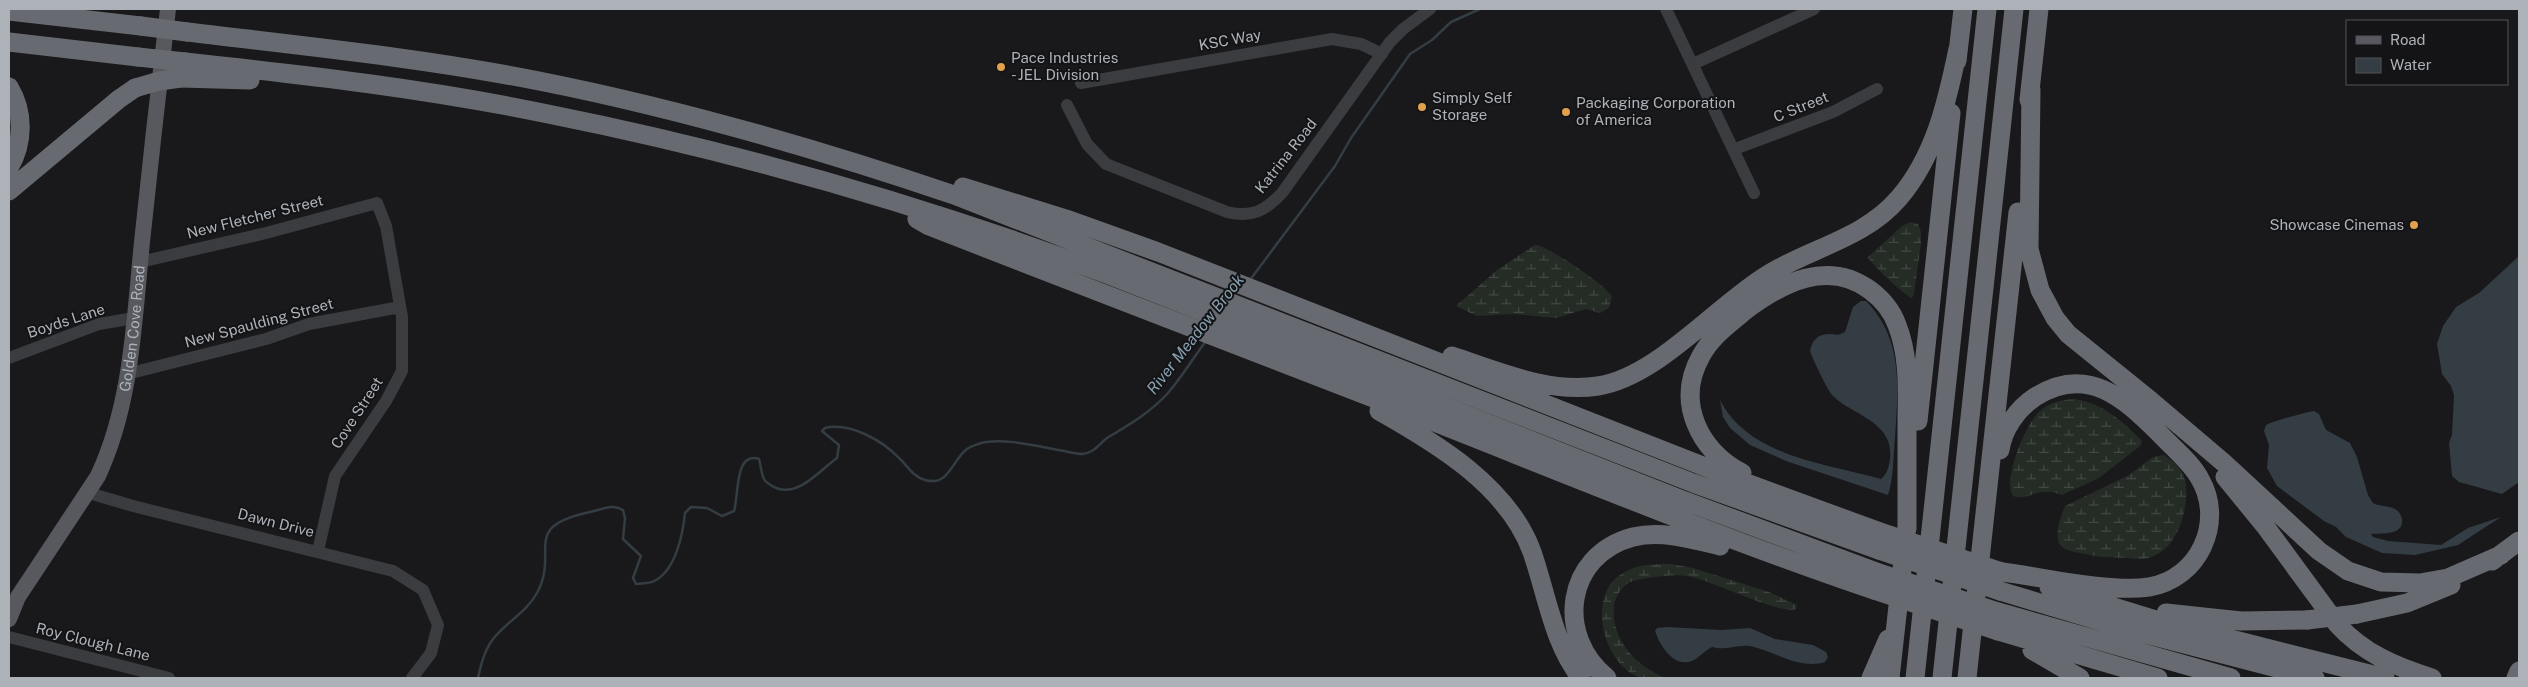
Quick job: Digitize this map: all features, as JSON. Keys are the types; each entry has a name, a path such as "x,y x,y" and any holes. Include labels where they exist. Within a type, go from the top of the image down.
{"highway":[{"path":"1890,678 1962,9"},
{"path":"1915,678 1987,9"},
{"path":"1942,678 2014,9"},
{"path":"1967,678 2039,9"},
{"path":"9,11 359,52 497,74 541,82 705,120 830,155 954,195 1684,479 1879,550 2000,591 2123,628 2315,678"},
{"path":"9,42 138,57 183,70 358,82 546,113 673,141 774,167 890,201 1070,260 1680,499 1998,631 2158,678"},
{"path":"1313,314 1545,384 1587,387 1627,378 1652,363 1730,300 1768,274 1855,233 1876,220 1893,206 1914,179 1933,142 1945,108 1958,49"},
{"path":"9,191 124,95 135,88 159,81 183,70"},
{"path":"9,87 17,105 20,128 16,151 9,168"},
{"path":"2031,88 2028,235 2032,265 2040,290 2055,318 2076,342 2164,412 2319,551 2338,565 2359,576 2394,584 2434,581 2461,573 2501,555"},
{"path":"830,155 927,177 1027,206 1097,229 1880,532 2058,590 2180,627 2385,678"},
{"path":"890,201 929,226 1343,386 1548,469 1735,541 1875,581"},
{"path":"1826,512 1753,478 1719,458 1700,434 1693,417 1690,399 1693,374 1700,356 1727,325 1780,288 1804,278 1823,275 1848,278 1865,286 1886,306 1897,325 1904,350 1908,376 1907,529"},
{"path":"1989,484 1999,459 2002,441 2017,413 2032,399 2048,390 2064,386 2083,385 2110,392 2133,407 2196,471 2204,485 2210,508 2209,531 2199,554 2182,572 2158,585 2125,588 2002,572"},
{"path":"1343,386 1447,455 1485,484 1501,501 1528,543 1564,652 1581,678"},
{"path":"2164,412 2204,452 2255,514 2343,630 2362,647 2387,662 2432,678"},
{"path":"1607,678 1594,667 1582,651 1574,625 1573,607 1582,578 1592,562 1606,549 1628,539 1658,535 1692,539 1875,581 1998,612 2231,678"},
{"path":"2058,590 2118,605 2208,619 2258,622 2307,620 2357,614 2407,603 2440,590 2476,572 2519,542"},
{"path":"1871,678 1882,656 1898,609"},
{"path":"1998,631 2080,678"},
{"path":"1971,635 1972,678"},
{"path":"2516,678 2519,671"}],"main road":[{"name":"Golden Cove Road","path":"9,619 18,597 89,493 112,441 127,374 168,9"}],"street":[{"name":"Katrina Road","path":"1067,105 1088,144 1106,164 1227,212 1252,215 1264,210 1282,193 1402,29 1430,9"},
{"path":"1666,9 1735,149 1754,193"},
{"path":"1693,64 1814,9"},
{"name":"KSC Way","path":"1081,83 1332,39 1361,44 1382,54"},
{"name":"C Street","path":"1735,149 1833,112 1877,89"},
{"name":"New Fletcher Street","path":"140,262 266,233 377,203"},
{"name":"Cove Street","path":"318,551 335,476 386,401 402,371 400,307 386,226 377,203"},
{"name":"New Spaulding Street","path":"127,374 266,339 309,324 400,307"},
{"name":"Boyds Lane","path":"9,358 99,324 134,318"},
{"name":"Dawn Drive","path":"89,493 394,571 424,590 438,624 430,653 412,678"},
{"name":"Roy Clough Lane","path":"9,636 169,678"}],"green space":[{"path":"1910,222 1918,224 1921,232 1912,298 1888,279 1868,257 1902,226"},
{"path":"1535,245 1563,258 1599,283 1612,296 1609,308 1600,313 1586,309 1556,318 1513,314 1477,316 1456,306 1497,270"},
{"path":"2075,399 2085,401 2112,414 2142,441 2140,446 2099,478 2062,495 2046,492 2023,497 2013,496 2010,488 2013,465 2022,439 2034,417 2052,404"},
{"path":"2164,455 2179,468 2186,485 2183,518 2175,537 2169,545 2153,556 2143,559 2095,556 2071,551 2061,546 2058,532 2065,506 2129,475 2153,457"},
{"path":"1671,564 1693,568 1769,592 1797,605 1796,609 1775,607 1687,576 1653,577 1630,582 1620,591 1614,606 1616,629 1621,640 1636,659 1645,667 1666,678 1648,679 1639,677 1627,670 1617,660 1609,647 1602,617 1603,602 1608,589 1622,573 1636,567"}],"water":[{"path":"2519,256 2519,482 2502,494 2459,482 2452,476 2449,443 2452,435 2454,395 2451,386 2442,374 2437,344 2443,326 2456,307 2479,293"},
{"path":"1861,301 1866,301 1878,316 1887,332 1893,348 1896,365 1896,419 1892,474 1888,495 1786,461 1750,445 1730,428 1723,417 1720,400 1733,419 1750,434 1769,446 1814,462 1881,479 1889,467 1890,446 1886,436 1871,421 1833,396 1810,351 1816,338 1828,334 1838,335 1845,332 1853,307"},
{"path":"2314,411 2319,414 2326,430 2350,443 2357,457 2368,495 2373,503 2398,511 2402,519 2400,528 2396,531 2371,534 2373,537 2388,541 2441,545 2468,528 2501,517 2458,545 2415,555 2382,553 2346,537 2336,527 2324,521 2277,486 2267,468 2269,445 2264,431 2266,425"},
{"path":"1657,628 1721,630 1750,628 1775,639 1813,645 1826,652 1828,657 1825,662 1806,664 1759,648 1745,646 1712,647 1692,661 1679,661 1668,654 1660,643 1655,631"}],"waterway":[{"name":"River Meadow Brook","path":"1250,280 1335,166 1351,138 1410,54 1432,40 1451,22 1480,9"},
{"name":"River Meadow Brook","path":"478,678 485,653 493,639 522,612 537,593 543,578 548,533 555,525 568,518 610,507 623,510 625,518 623,539 641,556 633,578 636,584 651,582 663,575 669,568 680,540 685,513 691,507 707,508 722,516 734,511 741,468 751,458 759,459 766,482 776,488 785,490 801,486 837,458 839,445 822,431 825,428 844,428 865,434 892,451 917,476 933,481 940,480 945,476 967,449 990,441 1011,442 1086,454 1139,418 1161,400 1178,381 1206,341"}],"place":[{"name":"Pace Industries - JEL Division","path":"1001,67"},
{"name":"Simply Self Storage","path":"1422,107"},
{"name":"Packaging Corporation of America","path":"1566,112"},
{"name":"Showcase Cinemas","path":"2414,225"}]}
